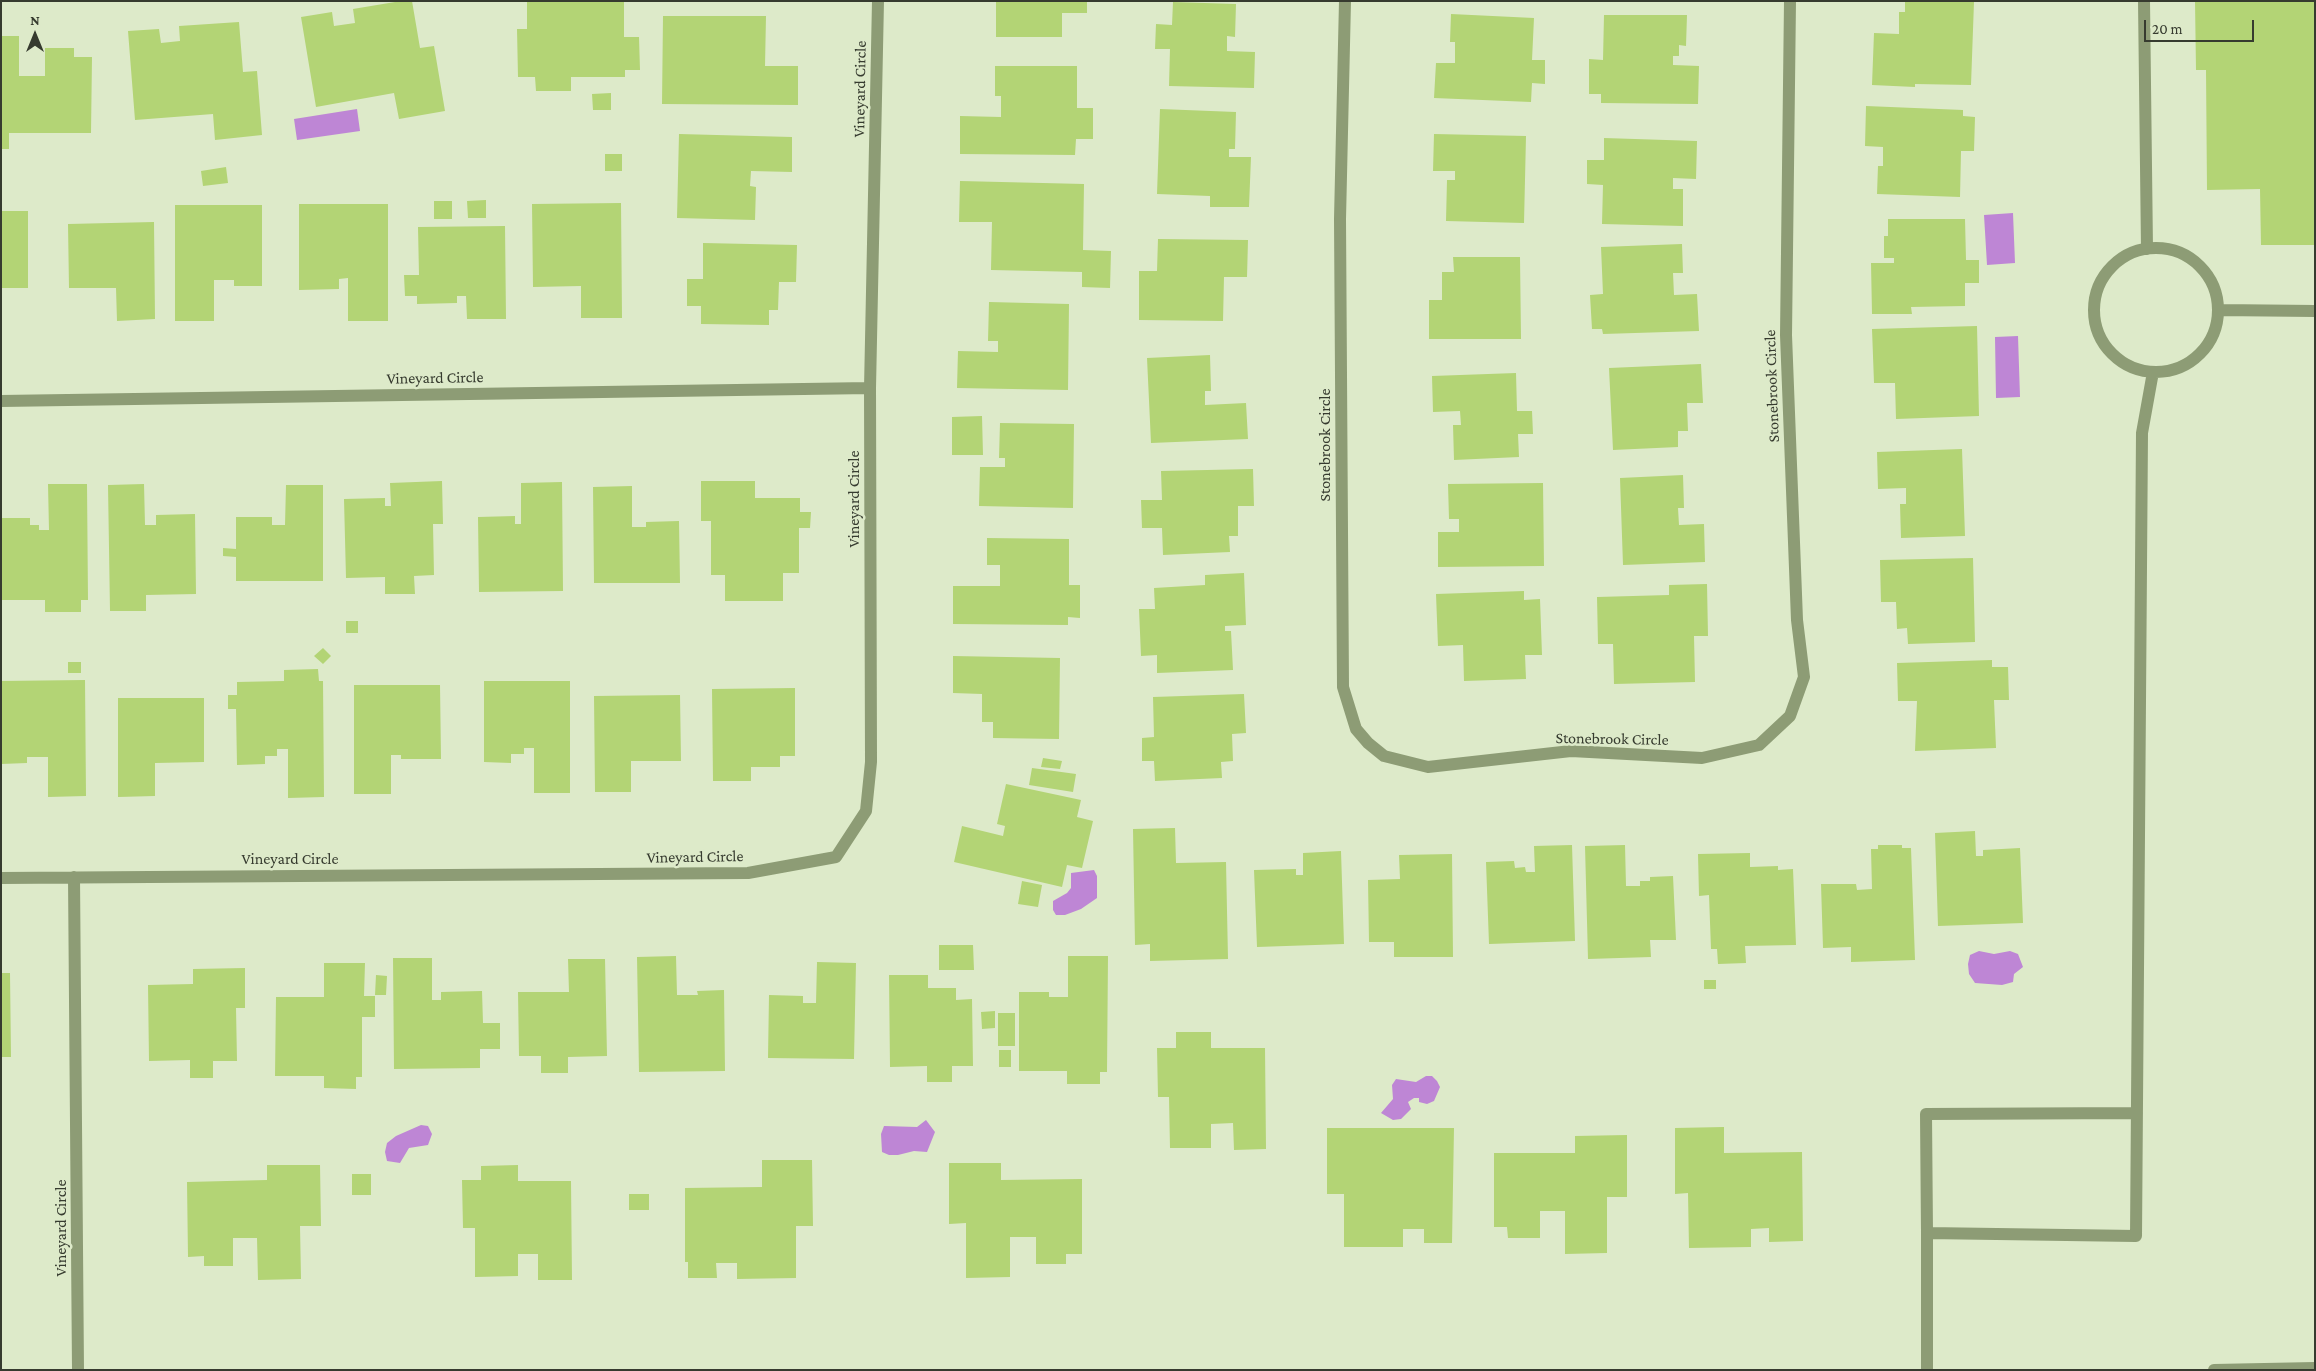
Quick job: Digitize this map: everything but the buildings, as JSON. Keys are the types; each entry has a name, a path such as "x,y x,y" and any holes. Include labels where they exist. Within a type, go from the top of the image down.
{"street":[{"name":"Vineyard Circle","path":"1,878 748,873 836,858 866,811 871,762 870,388 878,1"},
{"name":"Stonebrook Circle","path":"1345,1 1340,219 1343,687 1356,729 1368,743 1384,756 1428,767 1571,752 1702,758 1759,745 1790,716 1804,677 1797,620 1786,335 1790,1"},
{"path":"2144,1 2147,249"},
{"path":"2147,249 2166,249 2185,255 2201,266 2213,283 2218,310 2218,321 2211,340 2199,356 2183,367 2162,372 2141,371 2121,363 2106,348 2096,328 2093,307 2098,286 2109,268 2126,255 2147,249"},
{"path":"2218,310 2315,311"},
{"path":"1927,1233 2136,1236 2142,433 2153,372"},
{"name":"Vineyard Circle","path":"1,401 870,388"},
{"name":"Vineyard Circle","path":"74,877 78,1370"},
{"path":"1927,1370 1926,1114 2137,1113"},
{"path":"2214,1370 2315,1368"}],"shaded area":[{"path":"357,109 360,131 297,140 294,119"},
{"path":"2013,213 2015,263 1987,265 1984,215"},
{"path":"2018,336 2020,397 1996,398 1995,337"},
{"path":"1094,870 1097,876 1097,898 1081,909 1065,915 1056,915 1053,910 1053,901 1067,893 1071,888 1071,873"},
{"path":"1979,951 1994,954 2010,951 2018,954 2023,967 2014,974 2013,982 2002,985 1975,983 1969,974 1968,964 1970,955"},
{"path":"1426,1076 1432,1076 1440,1087 1434,1101 1427,1104 1419,1102 1419,1098 1414,1098 1408,1102 1411,1109 1401,1119 1393,1120 1381,1113 1393,1099 1392,1085 1396,1079 1416,1082"},
{"path":"926,1120 935,1132 927,1152 914,1151 889,1155 882,1152 881,1134 884,1126 917,1127"},
{"path":"421,1125 428,1126 432,1134 428,1145 409,1148 400,1163 387,1161 385,1152 387,1143 396,1136"}]}
